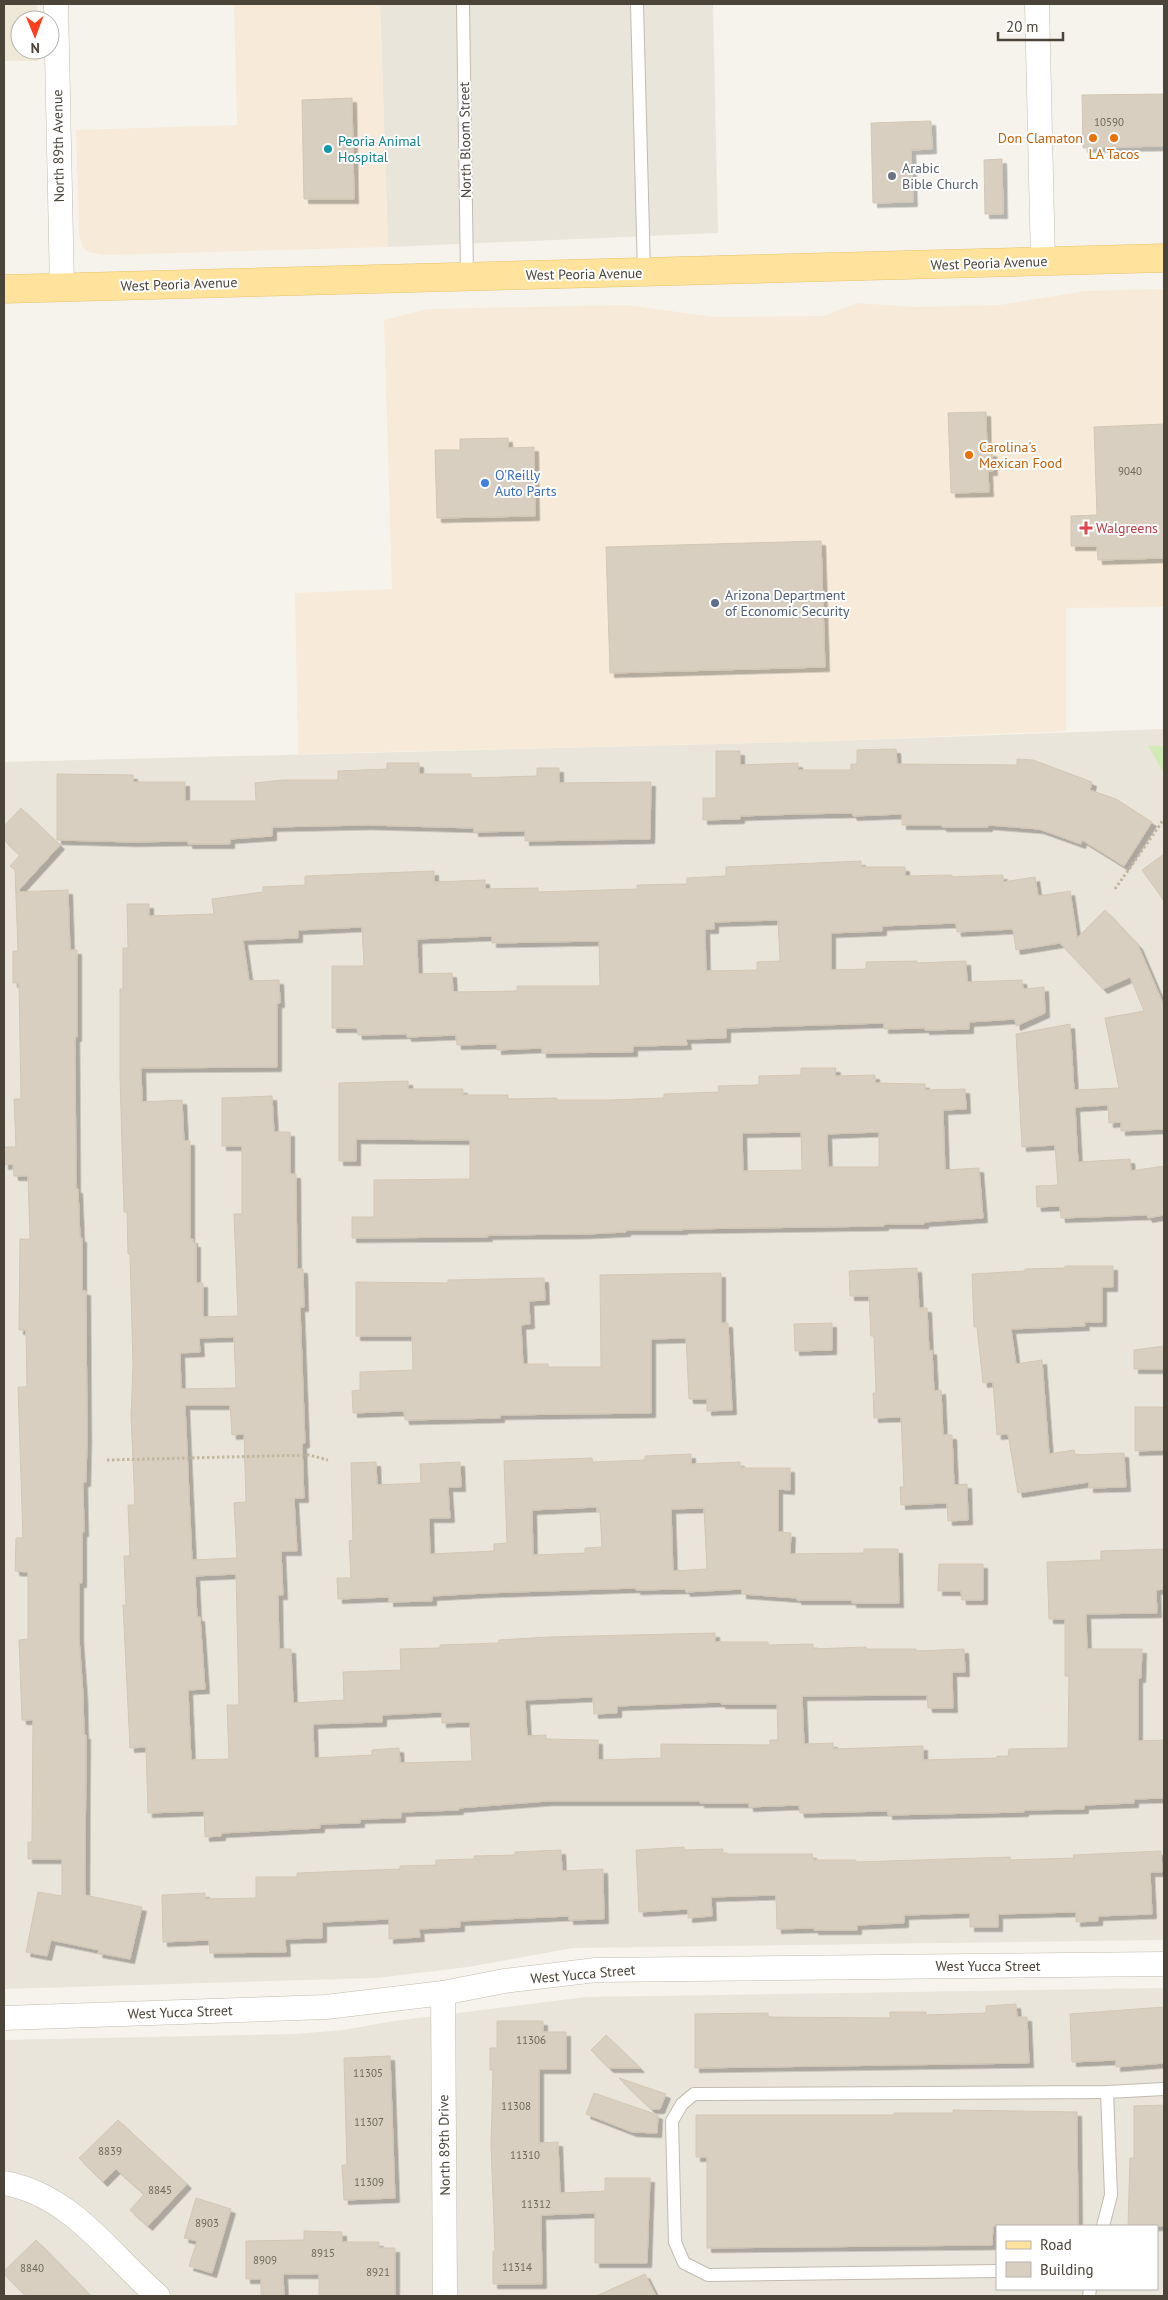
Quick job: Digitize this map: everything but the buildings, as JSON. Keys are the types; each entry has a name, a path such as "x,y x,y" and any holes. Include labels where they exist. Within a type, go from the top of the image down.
{"main road":[{"name":"West Peoria Avenue","path":"4,289 1164,258"}],"street":[{"name":"North 89th Avenue","path":"56,4 62,288"},
{"path":"1037,4 1043,262"},
{"name":"West Yucca Street","path":"4,2018 326,2007 443,1993 504,1981 612,1970 1164,1964"},
{"name":"North 89th Drive","path":"443,1993 445,2296"},
{"path":"4,2183 23,2186 54,2200 104,2242 158,2296"}],"lane":[{"name":"North Bloom Street","path":"463,4 467,276"},
{"path":"637,4 644,273"},
{"path":"996,2271 708,2275 684,2263 675,2242 672,2121 682,2104 694,2094 1108,2092 1164,2089"},
{"path":"1102,2225 1111,2195 1108,2092"}],"path":[{"path":"1115,889 1164,820"},
{"path":"107,1460 309,1455 328,1460"}],"shaded area":[{"path":"4,4 37,4 37,10 10,10 10,60 38,61 4,61"},
{"path":"234,4 380,4 388,247 104,255 88,252 82,246 79,237 76,130 237,125"},
{"path":"380,4 713,4 718,233 388,247"},
{"path":"1164,289 1164,607 1066,608 1066,731 831,741 298,754 295,593 392,589 384,320 428,309 626,305 714,317 823,316 857,303 915,307 999,305 1085,291"},
{"path":"1164,729 1164,1940 573,1948 468,1967 376,1978 4,1989 4,762 831,741"},
{"path":"1164,1988 1164,2296 4,2296 4,2040 295,2034 343,2030 394,2021 586,1997"}],"green space":[{"path":"1148,746 1164,746 1164,773"}],"place":[{"name":"Don Clamaton","path":"1093,138"},
{"name":"LA Tacos","path":"1114,138"},
{"name":"Peoria Animal Hospital","path":"328,149"},
{"name":"Arabic Bible Church","path":"892,176"},
{"name":"Carolina's Mexican Food","path":"969,455"},
{"name":"O'Reilly Auto Parts","path":"485,483"},
{"name":"Walgreens","path":"1086,528"},
{"name":"Arizona Department of Economic Security","path":"715,603"}]}
